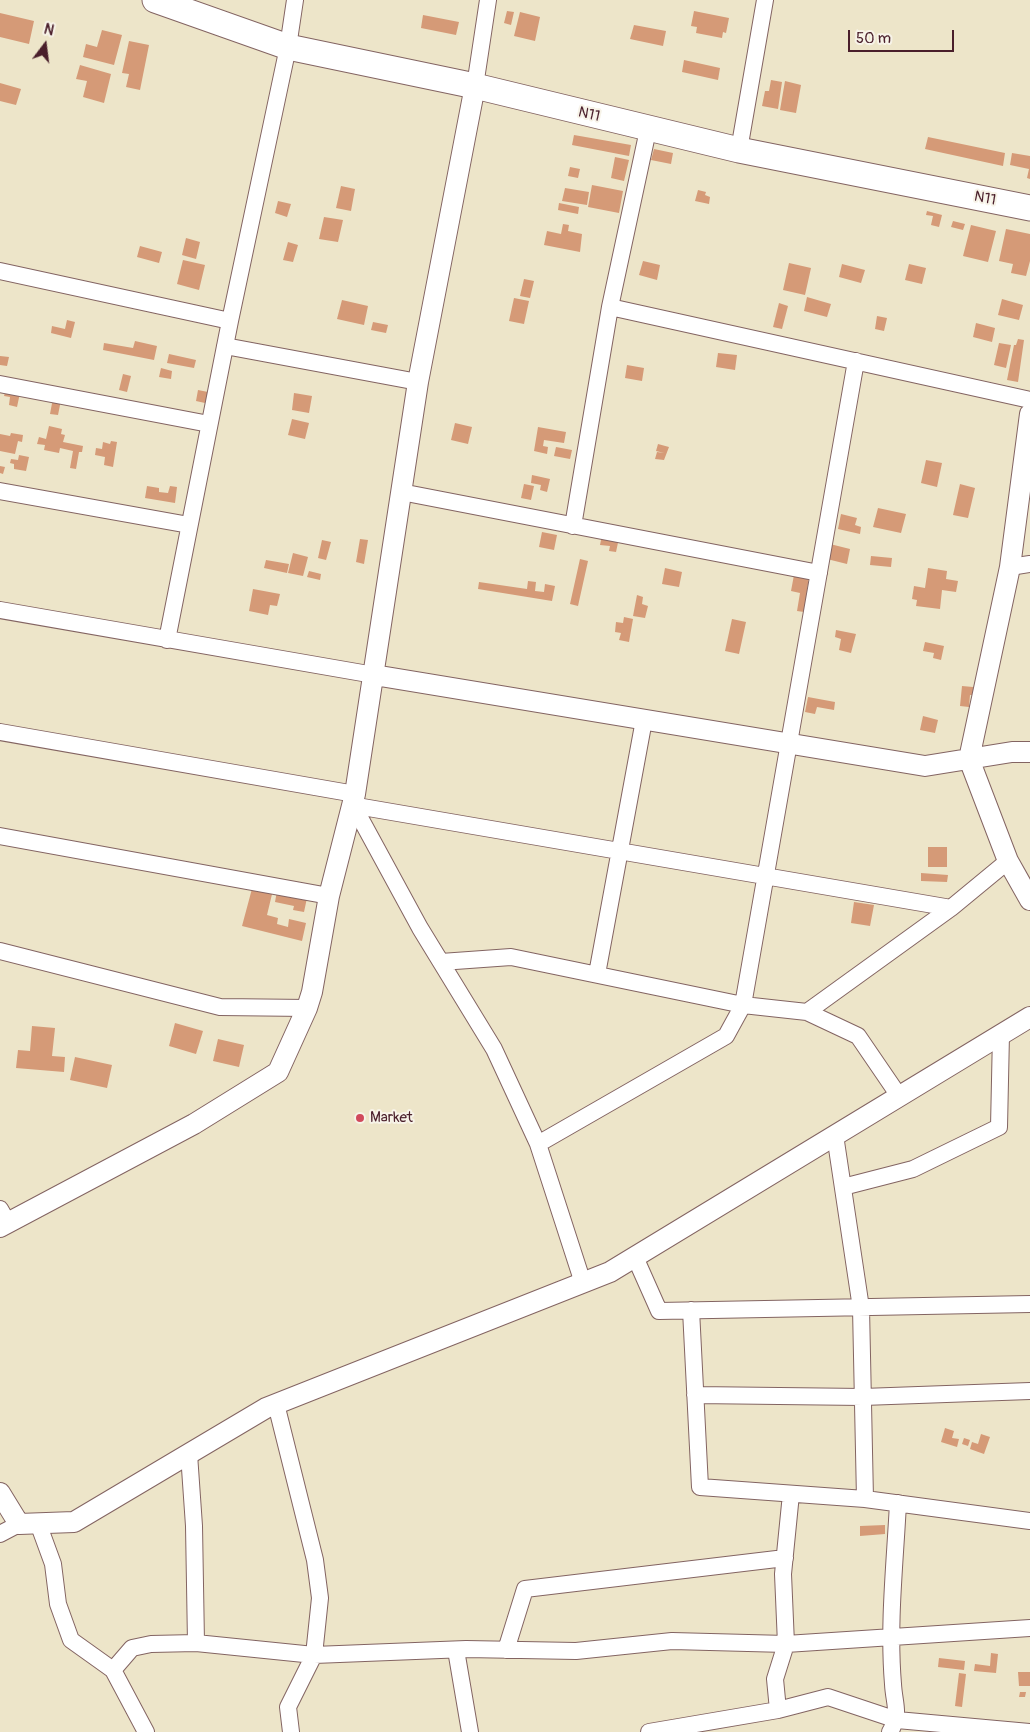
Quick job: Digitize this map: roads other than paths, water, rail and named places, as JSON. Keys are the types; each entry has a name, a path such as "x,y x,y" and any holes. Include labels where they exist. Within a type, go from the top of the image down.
{"main road":[{"name":"N11","path":"154,0 288,47 476,86 648,130 739,150 1030,208"}],"street":[{"path":"167,640 230,321 288,47 295,0"},
{"path":"3,1220 194,1124 278,1072 307,1008 312,992 329,896 353,800 374,675 418,382 476,86 488,0"},
{"path":"739,150 765,0"},
{"path":"572,526 610,307 648,130"},
{"path":"0,271 230,321"},
{"path":"610,307 1030,400"},
{"path":"225,346 418,382"},
{"path":"538,1144 726,1036 743,1005 856,361"},
{"path":"0,384 209,424"},
{"path":"1030,414 1010,567 969,758 1008,861 1030,900"},
{"path":"0,491 189,525"},
{"path":"401,492 819,573"},
{"path":"1010,567 1030,564"},
{"path":"0,610 789,745 925,766 1012,752 1030,752"},
{"path":"597,974 644,720"},
{"path":"0,732 765,878 951,908"},
{"path":"353,800 358,814 441,962 494,1049 538,1144 583,1283"},
{"path":"0,836 329,896"},
{"path":"807,1012 951,908 1008,861"},
{"path":"0,951 220,1007 307,1008"},
{"path":"441,962 511,957 743,1005 807,1012 858,1036 899,1096"},
{"path":"0,1534 29,1524 74,1522 276,1404 610,1272 1030,1017"},
{"path":"843,1187 913,1169 999,1126 1001,1034"},
{"path":"835,1135 861,1308 865,1499"},
{"path":"635,1257 658,1311 1030,1304"},
{"path":"690,1310 700,1487 865,1499 1030,1521"},
{"path":"695,1395 863,1397 1030,1391"},
{"path":"276,1404 316,1569 320,1598 314,1655 288,1707 291,1732"},
{"path":"189,1454 194,1526 196,1643"},
{"path":"0,1493 29,1524 53,1564 58,1604 71,1640 113,1670 146,1732"},
{"path":"778,1710 775,1679 786,1644 783,1574 791,1494"},
{"path":"894,1726 892,1636 898,1503"},
{"path":"506,1650 525,1588 784,1558"},
{"path":"113,1670 132,1648 151,1644 196,1643 314,1655 456,1650 576,1651 672,1641 786,1644 1030,1628"},
{"path":"456,1650 470,1732"},
{"path":"649,1732 708,1727 828,1697 894,1726 1030,1732"}],"place":[{"name":"Market","path":"360,1118"}]}
